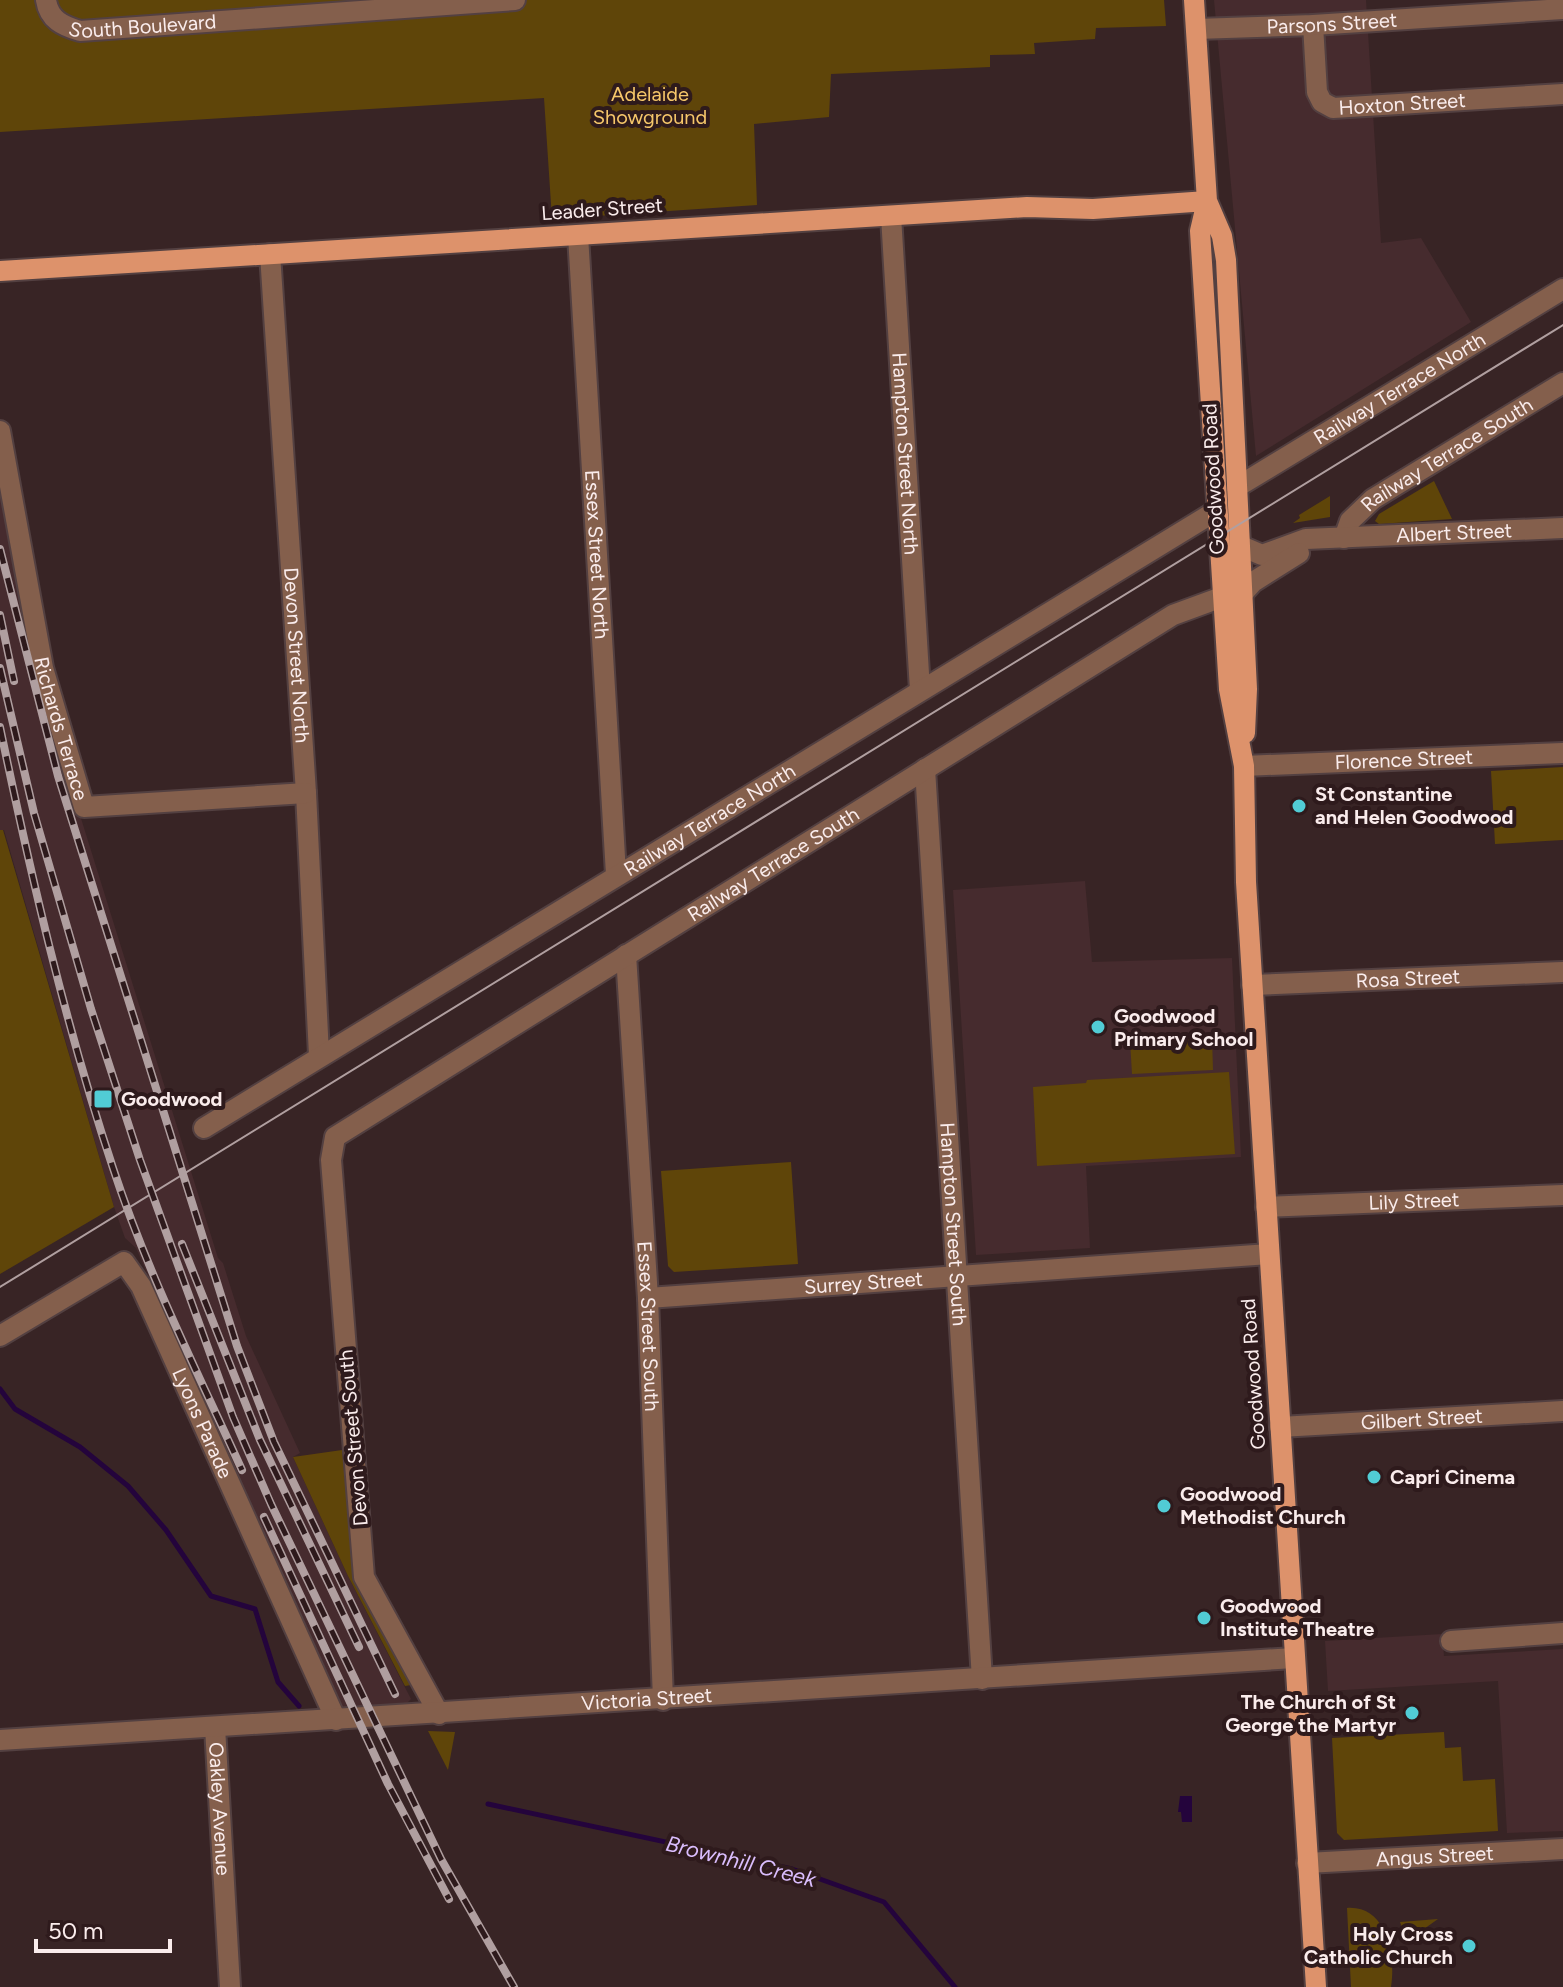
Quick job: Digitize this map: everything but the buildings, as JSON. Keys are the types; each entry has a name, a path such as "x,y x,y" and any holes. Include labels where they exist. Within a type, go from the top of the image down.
{"main road":[{"name":"Goodwood Road","path":"1194,0 1207,201 1200,231 1216,511 1229,689 1243,762"},
{"name":"Goodwood Road","path":"1207,201 1222,236 1226,260 1244,592 1247,689 1243,762 1252,985 1316,1987"},
{"name":"Leader Street","path":"0,271 891,216 1207,201"}],"street":[{"name":"South Boulevard","path":"46,0 47,8 60,25 80,31 254,9 515,0"},
{"name":"Parsons Street","path":"1196,29 1563,9"},
{"name":"Hoxton Street","path":"1313,25 1317,92 1322,102 1333,108 1563,94"},
{"name":"Hampton Street North","path":"891,216 920,690"},
{"name":"Essex Street North","path":"578,235 616,874"},
{"name":"Devon Street North","path":"270,254 306,793 319,1055"},
{"name":"Railway Terrace North","path":"1237,487 1563,289"},
{"name":"Railway Terrace South","path":"1344,538 1350,521 1373,499 1563,383"},
{"name":"Richards Terrace","path":"0,431 43,668 84,807 306,793"},
{"name":"Railway Terrace North","path":"204,1128 319,1055 1216,511"},
{"name":"Albert Street","path":"1241,546 1262,555 1306,539 1563,528"},
{"path":"1173,536 1199,534 1219,554"},
{"name":"Albert Street","path":"1244,592 1253,582 1299,552 1344,538"},
{"name":"Railway Terrace South","path":"332,1143 348,1126 1173,615 1222,597"},
{"name":"Florence Street","path":"1243,762 1563,753"},
{"name":"Hampton Street South","path":"925,769 982,1679"},
{"name":"Essex Street South","path":"626,955 648,1298 663,1700"},
{"name":"Rosa Street","path":"1252,985 1563,972"},
{"name":"Devon Street South","path":"332,1143 364,1577 439,1714"},
{"name":"Lily Street","path":"1266,1207 1563,1195"},
{"name":"Surrey Street","path":"648,1298 1269,1254"},
{"name":"Lyons Parade","path":"0,1336 124,1262 141,1286 336,1720"},
{"name":"Gilbert Street","path":"1280,1427 1563,1411"},
{"path":"1451,1641 1563,1633"},
{"name":"Victoria Street","path":"0,1740 1294,1658"},
{"name":"Oakley Avenue","path":"215,1727 230,1987"},
{"name":"Angus Street","path":"1307,1863 1563,1849"}],"shaded area":[{"path":"1214,0 1366,0 1381,243 1421,238 1471,322 1256,456"},
{"path":"0,466 46,706 218,1258 223,1263 246,1336 300,1453 293,1457 348,1576 411,1699 405,1705 344,1707 335,1695 136,1248 125,1238 114,1207 4,830 0,830"},
{"name":"Goodwood Primary School","path":"1085,881 1092,962 1232,958 1241,1157 1086,1166 1090,1248 976,1255 953,890"},
{"path":"1442,1634 1444,1656 1563,1649 1563,1831 1507,1833 1498,1681 1328,1691 1325,1641"},
{"path":"1180,1796 1192,1796 1192,1822 1182,1822 1181,1812 1178,1812"}],"green space":[{"name":"Adelaide Showground","path":"0,0 1164,0 1166,26 1096,28 1095,39 1034,43 1035,54 990,55 990,67 831,74 829,117 754,124 757,205 552,219 544,98 0,132"},
{"path":"1434,481 1452,519 1379,524 1375,521 1379,514"},
{"path":"1330,496 1330,517 1293,523 1300,518 1299,515"},
{"path":"1563,767 1563,840 1495,844 1491,771"},
{"path":"0,830 3,830 114,1207 0,1274"},
{"path":"1212,1037 1213,1070 1132,1074 1130,1041"},
{"path":"1229,1072 1235,1154 1037,1166 1033,1087 1086,1083 1087,1080"},
{"path":"791,1162 798,1264 674,1272 668,1266 661,1171"},
{"path":"342,1450 354,1577 411,1685 405,1686 348,1576 293,1457"},
{"path":"428,1731 455,1732 448,1770"},
{"path":"1444,1732 1445,1748 1461,1747 1463,1781 1495,1779 1498,1831 1344,1840 1337,1833 1332,1738"},
{"path":"1347,1908 1361,1909 1380,1924 1390,1948 1391,1987 1351,1987"},
{"path":"1438,1919 1407,1941 1400,1922"}],"waterway":[{"name":"Brownhill Creek","path":"0,1389 15,1409 80,1447 128,1486 166,1530 211,1596 255,1609 278,1682 299,1706"},
{"name":"Brownhill Creek","path":"488,1804 792,1869 884,1902 955,1987"}],"tram line":[{"path":"0,1287 1563,325"}],"railway":[{"path":"0,549 58,776 237,1346 274,1442 395,1694"},
{"path":"0,615 14,681"},
{"path":"0,668 34,813 91,1009 140,1160 233,1417 271,1504 441,1859 514,1987"},
{"path":"0,727 50,949 79,1059 113,1168 157,1283 242,1470"},
{"path":"182,1244 260,1440 359,1647"},
{"path":"264,1517 388,1784 449,1899"}],"place":[{"name":"St Constantine and Helen Goodwood","path":"1299,806"},
{"name":"Goodwood Primary School","path":"1098,1027"},
{"name":"Goodwood","path":"103,1099"},
{"name":"Capri Cinema","path":"1374,1477"},
{"name":"Goodwood Methodist Church","path":"1164,1506"},
{"name":"Goodwood Institute Theatre","path":"1204,1618"},
{"name":"The Church of St George the Martyr","path":"1412,1713"},
{"name":"Holy Cross Catholic Church","path":"1469,1946"}]}
